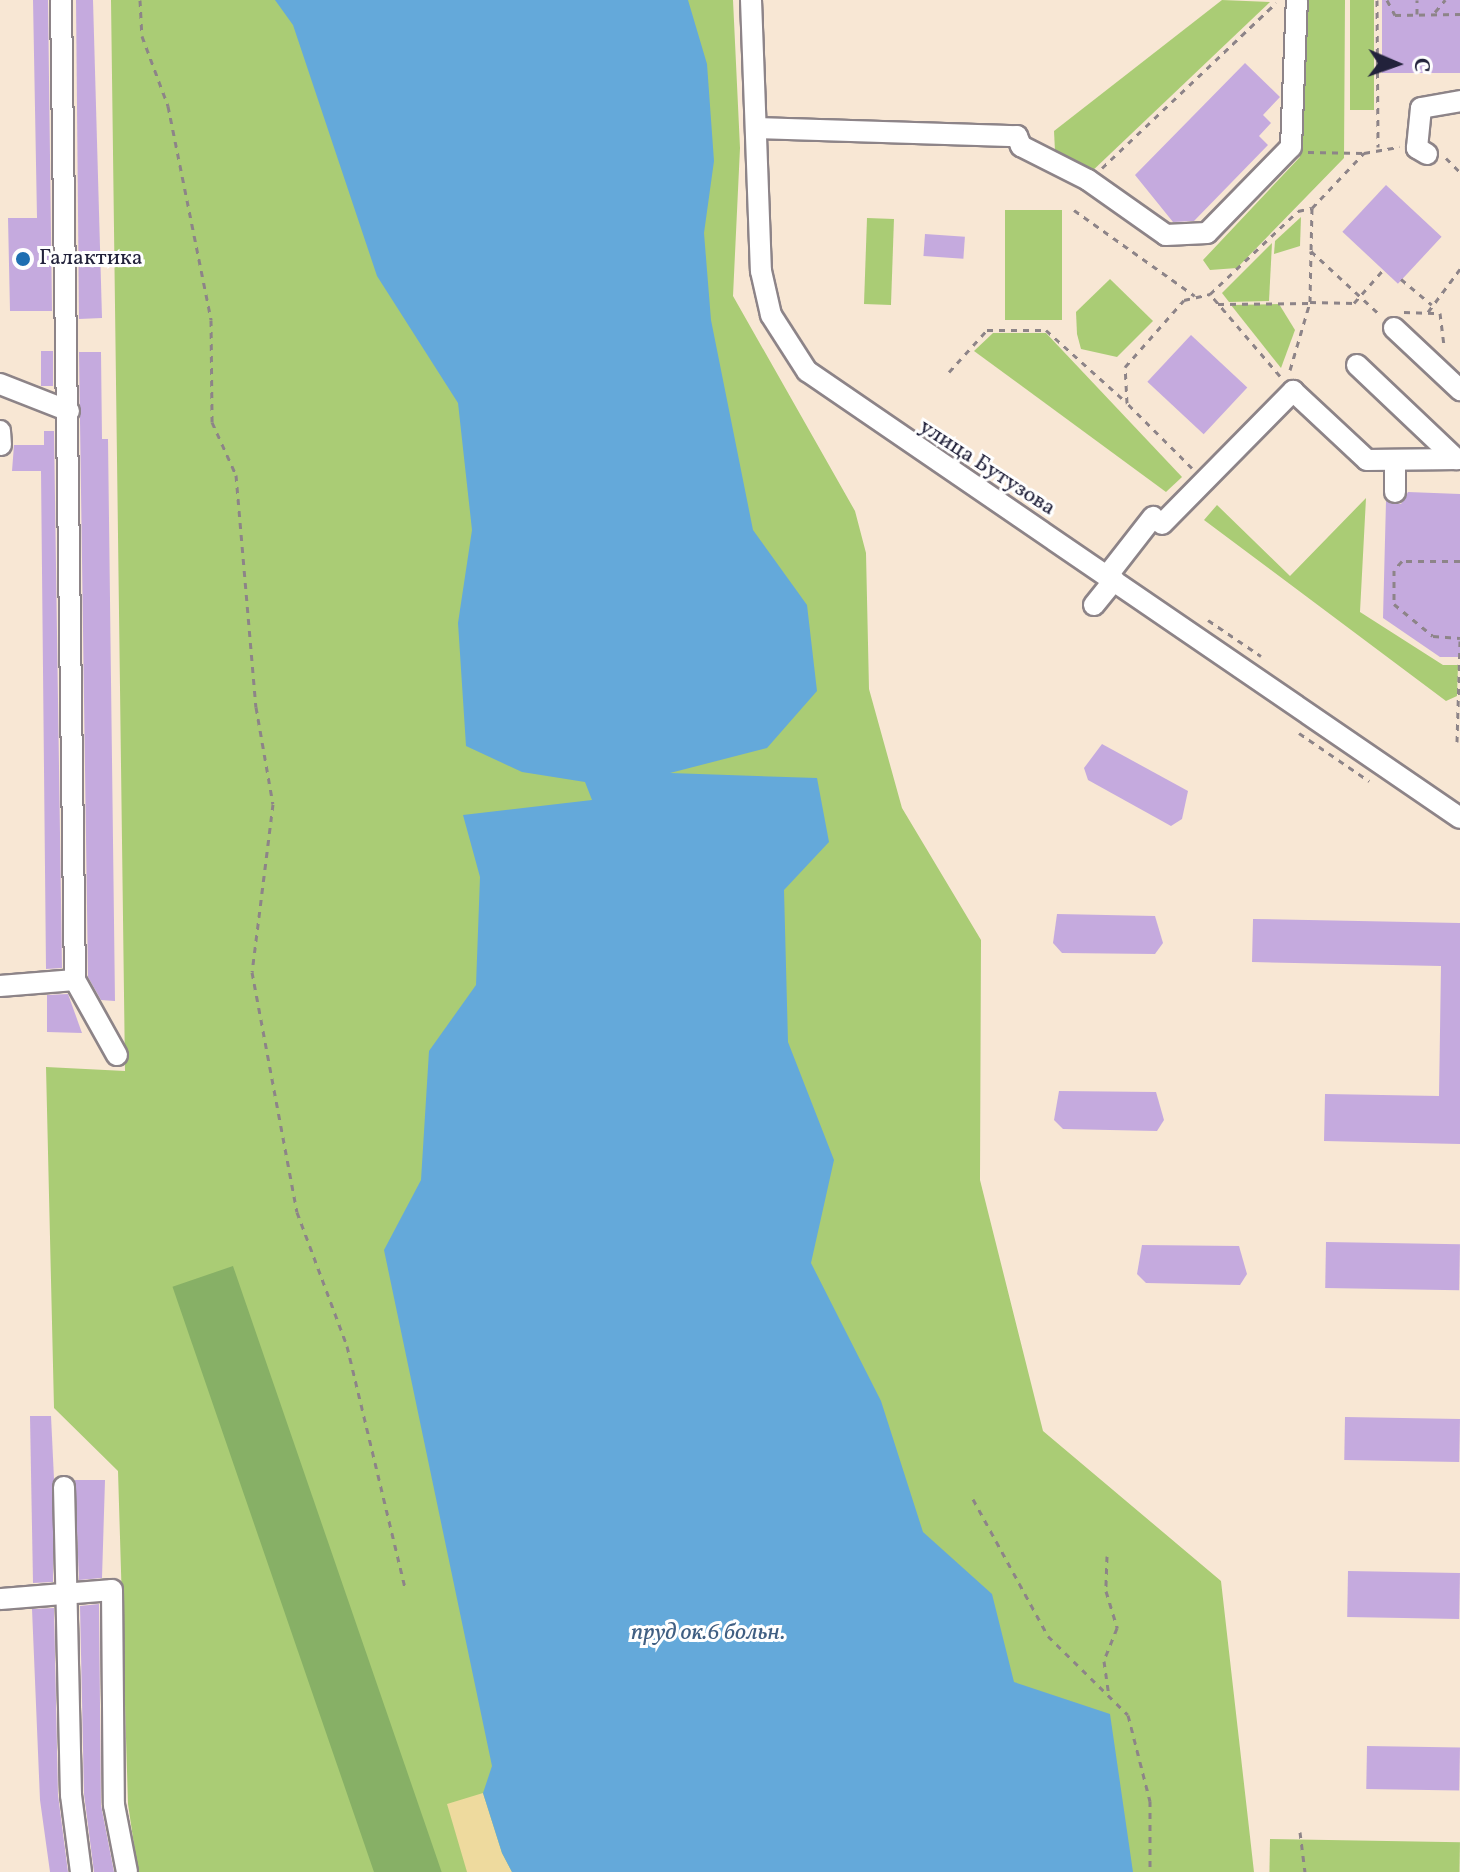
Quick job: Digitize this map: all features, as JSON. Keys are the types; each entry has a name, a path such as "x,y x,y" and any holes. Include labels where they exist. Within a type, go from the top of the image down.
{"street":[{"path":"61,0 75,980 117,1055"},
{"name":"улица Бутузова","path":"751,0 761,271 787,348 864,415 1110,578 1460,818"},
{"path":"756,128 1017,136 1021,146 1088,180 1166,235 1207,233 1291,147 1297,0"},
{"path":"1435,154 1417,148 1421,108 1460,101"},
{"path":"1394,328 1460,390"},
{"path":"1357,365 1458,459"},
{"path":"0,384 69,411"},
{"path":"1094,605 1110,578 1157,520 1204,480 1293,391 1367,460 1458,459"},
{"path":"0,431 1,445"},
{"path":"1395,460 1395,492"},
{"path":"7,989 75,980"},
{"path":"64,1487 63,1592 81,1872"},
{"path":"0,1599 112,1590 114,1805 127,1872"}],"path":[{"path":"140,0 142,36 168,106 211,320 212,422 236,475 256,707 273,804 252,972 297,1212 347,1346 405,1587"},
{"path":"1088,180 1279,0"},
{"path":"1377,0 1378,147"},
{"path":"1387,0 1392,13 1460,14"},
{"path":"1417,0 1417,14"},
{"path":"1433,14 1445,0"},
{"path":"1127,403 1127,364 1184,300 1210,294 1298,211 1312,208 1364,153 1378,147 1404,147"},
{"path":"1298,151 1364,153"},
{"path":"1435,154 1460,172"},
{"path":"1210,294 1281,376 1299,360 1310,302 1312,208"},
{"path":"1074,210 1195,297"},
{"path":"1311,251 1356,299 1377,312 1394,328"},
{"path":"1428,312 1460,269"},
{"path":"1218,304 1356,299 1383,270"},
{"path":"1401,279 1432,306"},
{"path":"1377,312 1428,312 1442,317"},
{"path":"949,372 987,330 1046,330 1127,403 1204,480"},
{"path":"1457,742 1460,640 1433,636 1394,604 1394,570 1402,561 1460,561"},
{"path":"1203,619 1273,668"},
{"path":"973,1499 1048,1636 1128,1715 1150,1801 1150,1872"},
{"path":"1107,1556 1106,1591 1117,1628 1104,1661 1109,1696"},
{"path":"1300,1832 1305,1872"}],"green space":[{"path":"111,0 733,0 740,148 733,296 855,511 866,553 869,689 902,808 981,940 980,1180 1043,1431 1221,1581 1254,1872 138,1872 128,1804 118,1471 54,1408 46,1067 125,1071"},
{"path":"1222,0 1270,2 1088,175 1055,151 1054,131"},
{"path":"1304,0 1345,0 1344,158 1237,268 1210,270 1203,260 1300,157"},
{"path":"1350,0 1374,0 1374,110 1350,110"},
{"path":"1005,210 1062,210 1062,320 1005,320"},
{"path":"1301,217 1300,246 1274,254 1275,241"},
{"path":"867,218 894,219 891,305 864,304"},
{"path":"1272,243 1269,301 1229,302 1222,293"},
{"path":"1110,279 1153,321 1117,357 1081,349 1077,334 1076,312"},
{"path":"1279,304 1295,330 1281,368 1231,305"},
{"path":"993,333 1046,333 1182,477 1166,492 974,351"},
{"path":"1366,498 1360,612 1443,665 1458,665 1457,696 1446,701 1204,520 1217,505 1290,576"},
{"path":"233,1266 442,1872 374,1872 172,1287"},
{"path":"1270,1839 1460,1842 1459,1872 1269,1872"}],"sand":[{"path":"483,1793 502,1853 512,1872 467,1872 447,1804"}],"water":[{"name":"пруд ок.6 больн.","path":"275,0 688,0 707,64 714,161 704,233 711,320 753,530 807,605 817,691 767,748 670,773 817,778 829,842 784,890 788,1042 834,1160 811,1263 881,1401 923,1532 992,1594 1014,1682 1110,1714 1133,1872 512,1872 502,1853 483,1793 492,1766 384,1250 421,1180 429,1051 476,985 480,877 463,815 592,800 585,782 522,772 466,746 458,623 472,530 458,403 377,276 293,25"}],"building":[{"path":"33,0 48,0 52,311 10,311 8,218 37,218"},
{"path":"76,0 93,0 102,318 79,319"},
{"path":"1382,0 1460,0 1460,73 1382,73"},
{"path":"1245,63 1280,97 1263,115 1271,123 1259,136 1268,145 1194,221 1173,222 1135,175"},
{"path":"1386,185 1442,237 1398,284 1342,232"},
{"path":"925,234 965,237 963,259 923,256"},
{"path":"1191,335 1247,388 1204,434 1147,382"},
{"path":"41,351 53,351 53,386 41,386"},
{"path":"79,352 101,352 102,439 108,439 115,1001 101,1000 88,977"},
{"path":"44,431 54,431 62,968 46,969 41,471 12,471 14,445 44,445"},
{"path":"1408,492 1460,494 1460,657 1440,657 1383,618 1386,501 1401,504"},
{"path":"1102,744 1188,791 1182,819 1171,826 1088,780 1084,768"},
{"path":"1057,914 1155,916 1163,943 1155,954 1062,953 1053,943"},
{"path":"1253,919 1460,923 1460,1144 1324,1141 1325,1094 1439,1096 1441,966 1252,962"},
{"path":"68,994 82,1033 47,1032 47,995"},
{"path":"1059,1091 1156,1092 1164,1120 1157,1131 1063,1129 1054,1120"},
{"path":"1326,1242 1460,1244 1459,1290 1325,1288"},
{"path":"1142,1245 1239,1246 1247,1274 1240,1285 1146,1283 1137,1274"},
{"path":"30,1416 51,1416 53,1582 33,1583"},
{"path":"1345,1417 1460,1419 1459,1462 1344,1460"},
{"path":"75,1480 105,1480 102,1578 79,1580"},
{"path":"1348,1571 1460,1573 1459,1619 1347,1617"},
{"path":"99,1604 101,1805 114,1872 94,1872 84,1794 80,1606"},
{"path":"54,1608 58,1795 68,1872 50,1872 40,1800 32,1609"},
{"path":"1367,1746 1460,1748 1459,1791 1366,1789"}],"place":[{"name":"Галактика","path":"23,259"}]}
